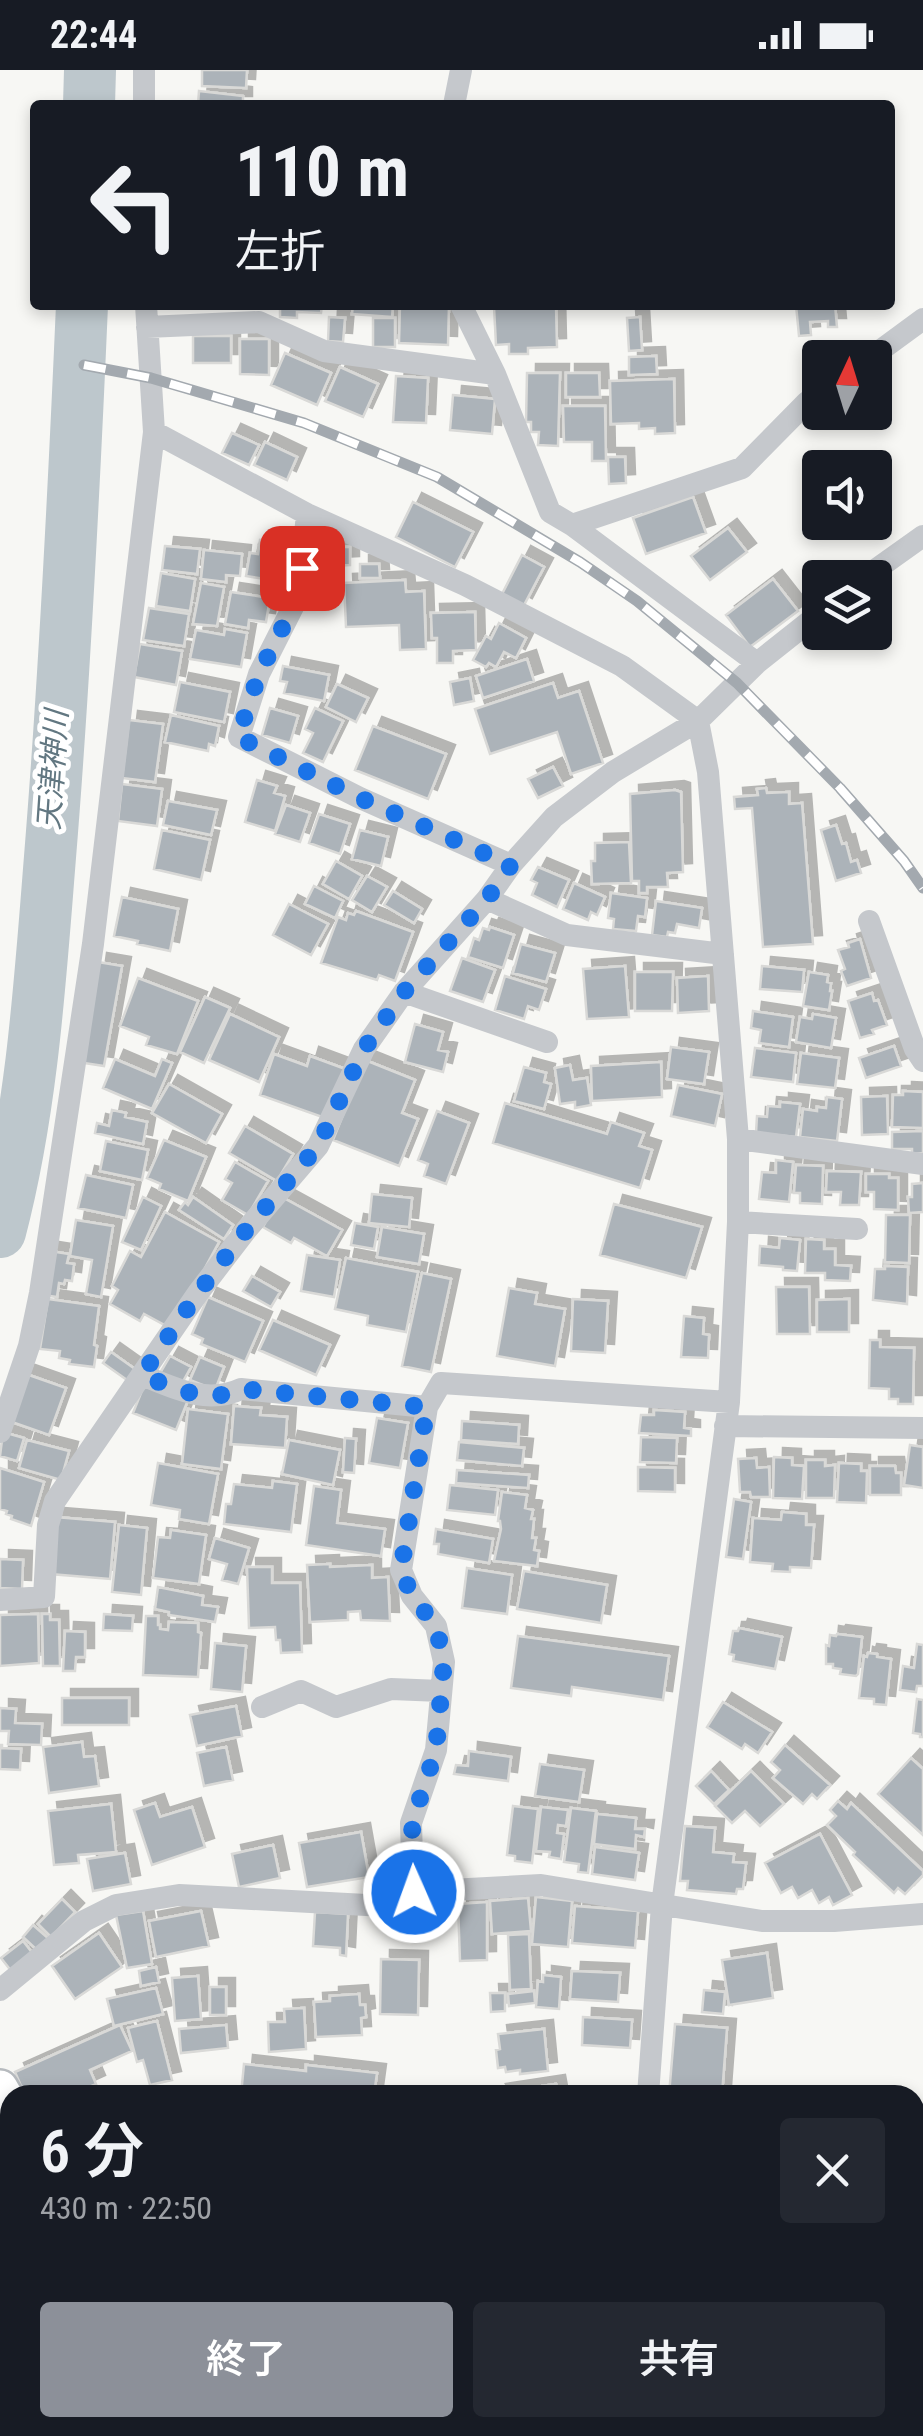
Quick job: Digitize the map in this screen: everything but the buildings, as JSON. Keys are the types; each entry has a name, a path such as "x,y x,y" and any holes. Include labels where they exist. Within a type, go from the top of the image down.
{"street":[{"path":"144,70 144,100"},
{"path":"455,100 461,70"},
{"path":"463,310 495,374 550,512 757,663"},
{"path":"0,1432 29,1346 59,1178 93,944 154,432 147,316 259,322 324,352 495,374"},
{"path":"892,342 923,319"},
{"path":"572,525 742,468 802,407"},
{"path":"154,432 306,514 465,585 622,666 698,722 708,772 738,1139 738,1222 728,1402 662,1905 649,2085"},
{"path":"306,514 299,595 259,674 238,737 360,798 511,865"},
{"path":"889,560 923,536"},
{"path":"0,1600 44,1597 48,1525 56,1501 198,1293 318,1146 364,1049 404,992 554,817 613,772 698,722 757,663 802,627"},
{"path":"487,899 567,935 723,954"},
{"path":"869,921 915,1049 923,1061"},
{"path":"404,992 547,1042"},
{"path":"738,1139 923,1164"},
{"path":"738,1222 857,1229"},
{"path":"142,1375 188,1394 228,1395 242,1389 427,1407"},
{"path":"414,1892 412,1823 436,1750 444,1662 436,1626 412,1596 401,1570 427,1407 441,1384 728,1402"},
{"path":"725,1426 923,1428"},
{"path":"262,1708 301,1690 336,1707 391,1688 441,1691"},
{"path":"0,1990 84,1921 116,1905 179,1895 385,1906 414,1892 541,1885 762,1921 834,1921 923,1914"}],"waterway":[{"name":"天津神川","path":"89,100 90,70"},
{"name":"天津神川","path":"0,1232 20,1140 42,951 65,650 82,310"}],"railway":[{"path":"84,365 151,378 304,423 437,477 580,562 637,601 737,683 840,788 923,888"}],"route":[{"path":"302,568 299,595 259,674 238,737 360,798 511,865 487,899 404,992 364,1049 318,1146 247,1229 142,1375 188,1394 228,1395 242,1389 427,1407 401,1570 412,1596 436,1626 444,1662 436,1750 412,1823 414,1892"}]}
